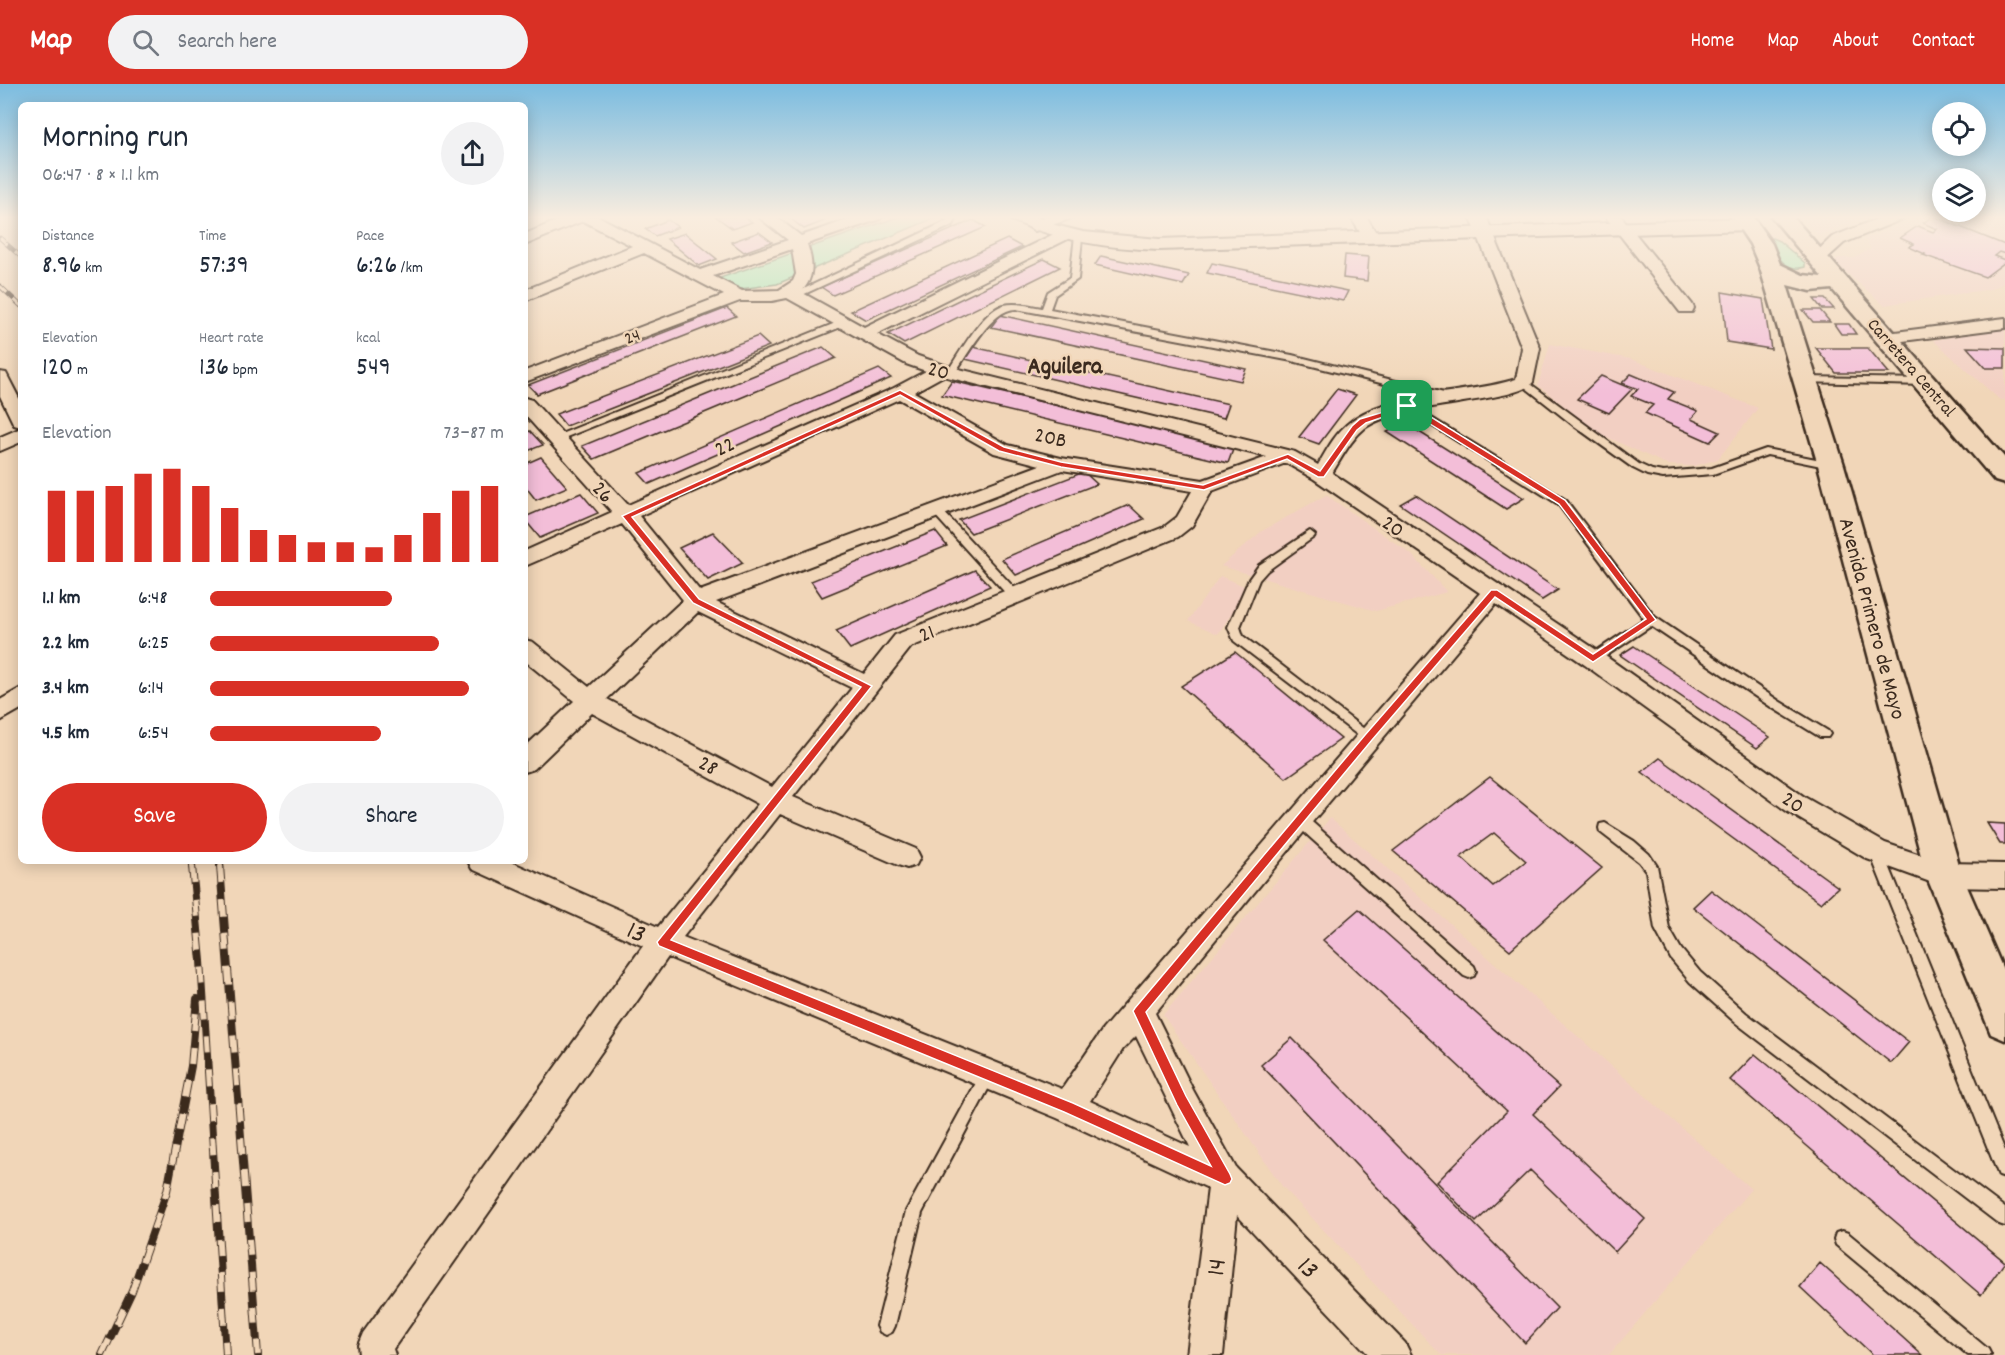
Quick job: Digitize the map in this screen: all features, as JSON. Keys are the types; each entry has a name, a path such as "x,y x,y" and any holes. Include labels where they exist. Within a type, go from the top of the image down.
{"main road":[{"name":"Avenida Primero de Mayo","path":"1773,275 1831,465 1944,875 2005,1021"},
{"path":"1783,275 1814,284 1826,284 1836,280"},
{"name":"Carretera Central","path":"1832,275 2005,475"}],"street":[{"path":"528,295 575,275"},
{"path":"698,276 738,296 760,298 792,294 803,275"},
{"path":"863,334 979,275"},
{"path":"1321,475 1354,428 1363,421 1407,406 1506,389 1524,382 1531,348 1503,275"},
{"path":"1660,275 1686,308"},
{"name":"20","path":"792,294 912,360 946,371 1288,456 1321,475 1593,659 1797,805 1876,851 1944,875 2005,876"},
{"name":"24","path":"528,376 738,296"},
{"path":"1887,338 2005,323"},
{"name":"22","path":"528,558 627,516 946,371"},
{"path":"0,377 18,416"},
{"name":"20B","path":"900,392 1001,449 1061,464 1204,488"},
{"name":"26","path":"528,407 627,516 696,601 867,686"},
{"path":"0,445 18,436"},
{"path":"1204,488 1288,456"},
{"path":"528,759 696,601 1061,464"},
{"name":"21","path":"377,1355 375,1345 663,942 903,641 1171,532 1185,520 1204,488"},
{"path":"1068,1107 1113,1039 1494,592"},
{"name":"28","path":"528,650 590,700 775,801 907,857"},
{"path":"0,712 18,699"},
{"name":"13","path":"488,864 663,942 1068,1107 1225,1179"},
{"name":"13","path":"1139,1011 1182,1101 1225,1179 1393,1355"},
{"name":"14","path":"1205,1355 1225,1179"}],"lane":[{"path":"792,294 834,275"},
{"path":"1045,310 1051,294 1074,279 1074,275"},
{"path":"946,371 989,320 1000,310 1010,307 1045,310 1292,358 1452,398"},
{"path":"556,438 843,323"},
{"path":"1805,380 1925,382"},
{"path":"1524,382 1576,423 1636,466 1650,473 1663,475 1713,471 1766,452 1831,465"},
{"path":"1407,406 1562,502 1651,620 1775,704 1824,734"},
{"path":"937,511 1014,595"},
{"path":"1310,535 1263,568 1254,579 1234,627 1238,638 1368,738"},
{"path":"1593,659 1651,620"},
{"path":"1299,819 1469,971"},
{"path":"1605,828 1629,845 1652,870 1662,929 1676,954 1695,976 1741,1018 2005,1218"},
{"path":"1876,851 2005,1170"},
{"path":"885,1326 914,1211 988,1075"},
{"path":"1842,1239 1982,1355"}],"shaded area":[{"path":"1849,275 2005,275 2005,282 1991,289 1884,305"},
{"path":"2005,328 2005,400 2000,400 1933,340"},
{"path":"1550,344 1631,359 1758,408 1718,459 1694,466 1668,465 1596,432 1538,385"},
{"path":"1326,495 1411,554 1447,592 1376,611 1221,566 1262,531"},
{"path":"1220,576 1249,588 1218,634 1188,621"},
{"path":"1330,818 1751,1189 1609,1355 1441,1355 1282,1186 1163,1015"}],"green space":[{"path":"728,275 798,275 777,284 740,289 717,279"}],"building":[{"path":"848,275 877,275 833,295 821,287"},
{"path":"928,275 961,275 866,320 851,311"},
{"path":"1010,275 1043,275 904,344 888,334"},
{"path":"1140,275 1189,275 1183,285"},
{"path":"1218,275 1272,275 1348,291 1343,301"},
{"path":"1343,275 1367,275 1367,281 1343,278"},
{"path":"1722,292 1763,299 1771,349 1727,342"},
{"path":"1814,299 1825,299 1834,309 1822,309"},
{"path":"727,308 736,316 537,394 528,385"},
{"path":"1803,310 1820,310 1830,322 1813,322"},
{"path":"1000,315 1246,369 1241,381 991,327"},
{"path":"1834,324 1849,324 1856,334 1841,334"},
{"path":"758,336 769,346 566,426 556,414"},
{"path":"823,347 836,358 594,459 582,446"},
{"path":"973,347 1229,404 1224,418 965,359"},
{"path":"1967,347 2005,348 2005,368 1986,368"},
{"path":"1816,348 1868,348 1889,373 1836,373"},
{"path":"879,369 891,378 649,484 639,473"},
{"path":"1631,374 1674,392 1668,399 1698,411 1691,419 1720,432 1710,442 1645,413 1653,405 1631,396 1638,389 1622,383"},
{"path":"1601,376 1632,389 1609,413 1577,399"},
{"path":"952,381 1234,447 1228,463 942,395"},
{"path":"1337,389 1356,395 1319,444 1299,437"},
{"path":"1405,423 1524,498 1506,509 1387,432"},
{"path":"530,431 543,445 528,451 528,432"},
{"path":"541,457 567,487 536,500 528,490 528,463"},
{"path":"1084,472 1097,484 971,533 959,520"},
{"path":"581,493 598,513 540,538 528,524 528,516"},
{"path":"1416,495 1558,590 1542,600 1400,504"},
{"path":"1129,505 1144,519 1016,575 1002,559"},
{"path":"935,531 947,546 822,597 811,581"},
{"path":"713,532 743,563 708,580 679,548"},
{"path":"975,570 990,586 850,649 836,631"},
{"path":"1634,646 1770,737 1757,748 1620,655"},
{"path":"1235,652 1341,739 1286,778 1181,686"},
{"path":"1660,758 1838,887 1821,903 1642,772"},
{"path":"1490,777 1602,868 1510,950 1393,851","holes":["1494,833 1526,861 1493,886 1461,857"]},
{"path":"1987,823 2005,824 2005,844 2000,844"},
{"path":"1711,890 1909,1042 1891,1063 1693,907"},
{"path":"1359,909 1559,1087 1533,1114 1645,1219 1615,1252 1530,1170 1476,1222 1437,1182 1507,1111 1323,940"},
{"path":"1292,1038 1557,1308 1525,1343 1261,1065"},
{"path":"1755,1054 2005,1262 1981,1295 1730,1080"},
{"path":"1820,1263 1922,1355 1873,1355 1800,1287"}],"railway":[{"path":"0,286 18,303"},
{"path":"191,864 192,868"},
{"path":"220,864 221,868"},
{"path":"192,866 201,961 226,1355"},
{"path":"220,866 258,1355"},
{"path":"102,1355 132,1291 167,1191 191,1066 197,999"}],"district":[{"name":"Aguilera","path":"1065,365"}],"route":[{"path":"900,392 1001,449 1061,464 1204,488 1288,456 1321,475 1354,428 1363,421 1407,406 1562,502 1651,620 1593,659 1494,592 1299,819 1139,1011 1182,1101 1225,1179 1068,1107 663,942 867,686 696,601 627,516 900,392"}]}
